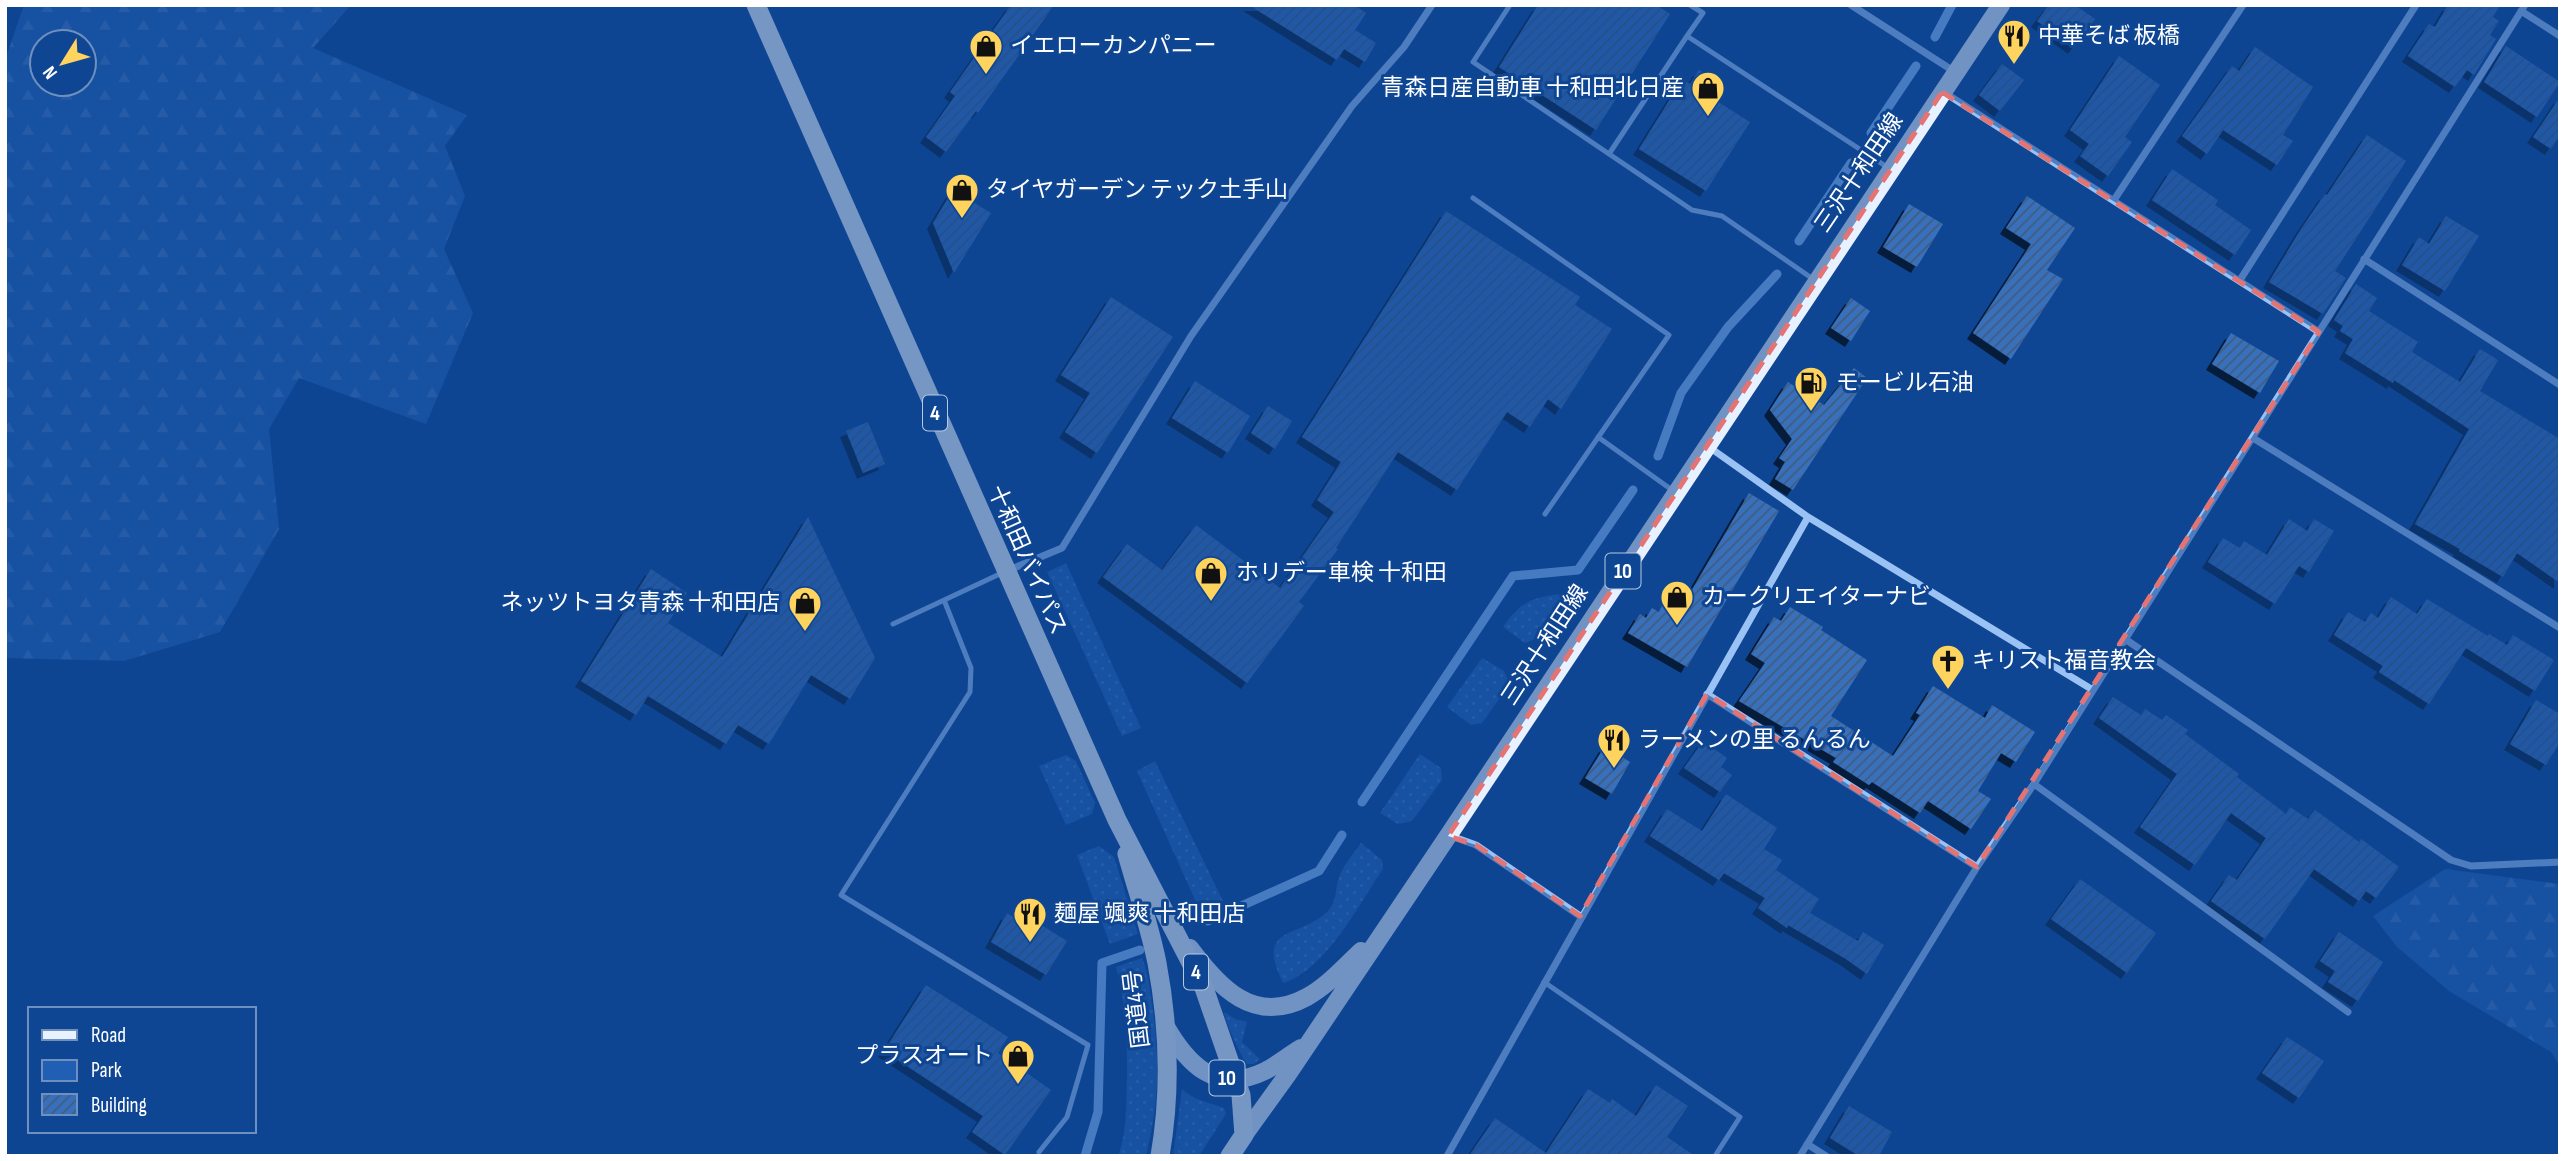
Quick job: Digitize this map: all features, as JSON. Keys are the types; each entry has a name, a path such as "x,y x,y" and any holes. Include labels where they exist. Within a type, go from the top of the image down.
{"highway":[{"name":"十和田バイパス","path":"756,5 1117,820 1204,988 1241,1095 1244,1135"},
{"name":"国道4号","path":"1117,820 1157,962 1168,1071 1166,1121 1160,1156"},
{"path":"1230,1156 1244,1135"}],"main road":[{"name":"三沢十和田線","path":"1244,1135 1448,836 2001,5"},
{"name":"10","path":"1173,925 1207,971 1228,992 1244,1002 1265,1006 1289,1004 1307,997 1382,932"},
{"name":"10","path":"1165,1025 1189,1061 1219,1078 1236,1078 1265,1071 1304,1046"}],"street":[{"path":"1005,571 1062,548 1191,336 1352,106 1404,47 1432,5"},
{"path":"1851,5 1956,72"},
{"path":"2114,200 2243,5"},
{"path":"2240,280 2416,5"},
{"path":"1800,1156 1976,867 2034,784 2523,8 2560,36"},
{"path":"1942,92 2319,332"},
{"path":"2364,259 2560,385"},
{"path":"2253,438 2560,628"},
{"path":"1706,445 1808,517 2093,690"},
{"path":"1447,1156 1580,916 1808,517"},
{"path":"2125,639 2451,860 2471,866 2560,862"},
{"path":"1707,694 1976,867"},
{"path":"2034,784 2348,1012"},
{"path":"1448,836 1476,845 1580,916"},
{"path":"1807,1144 1826,1156"}],"lane":[{"path":"1510,5 1474,62 1692,210 1722,216 1816,281"},
{"path":"1609,154 1703,13 1690,5"},
{"path":"1688,36 1891,169"},
{"path":"1473,198 1669,335 1545,514"},
{"path":"1598,437 1675,492"},
{"path":"893,624 1005,571"},
{"path":"944,600 971,668 970,692 841,895 1088,1045 1067,1116 1039,1153"},
{"path":"1544,982 1740,1117 1714,1156"}],"highlighted area":[{"path":"1942,92 2319,332 1977,867 1707,694 1580,916 1476,845 1448,836"}],"green space":[{"path":"24,5 351,5 313,48 467,115 445,146 465,196 444,249 473,313 426,424 299,378 269,429 279,529 220,632 124,661 5,658 5,60"},
{"path":"1066,563 1141,728 1122,736 1047,572"},
{"path":"1568,593 1575,596 1565,610 1548,630 1533,640 1525,643 1503,627 1517,610 1530,601"},
{"path":"1482,658 1504,671 1510,684 1482,723 1471,725 1447,707"},
{"path":"1420,754 1441,768 1442,780 1412,821 1398,824 1380,813"},
{"path":"1066,755 1076,761 1095,803 1092,814 1066,825 1039,766"},
{"path":"1155,761 1223,901 1200,911 1137,771"},
{"path":"1361,843 1382,860 1383,869 1327,950 1299,976 1283,983 1275,964 1274,951 1277,942 1284,935 1317,920 1328,911 1342,871"},
{"path":"1099,846 1114,857 1138,934 1110,944 1077,855"},
{"path":"2445,869 2560,884 2560,1066 2551,1052 2449,991 2397,947 2373,916"},
{"path":"1142,958 1148,977 1157,1049 1156,1100 1146,1156 1119,1154 1126,1117 1127,1050 1124,1009 1116,967"},
{"path":"1224,1012 1247,1022 1242,1042 1260,1059 1254,1064 1247,1064"},
{"path":"1182,1089 1197,1099 1224,1108 1226,1114 1199,1156 1173,1156"}],"building":[{"path":"1011,5 1054,5 978,113 976,111 946,152 926,137 955,96 950,92"},
{"path":"1249,5 1354,5 1366,13 1355,30 1376,43 1365,62 1344,49 1337,60"},
{"path":"1538,5 1656,5 1670,14 1596,130 1499,67"},
{"path":"2049,5 2075,5 2095,19 2074,48 2037,21"},
{"path":"2448,5 2500,5 2493,17 2499,21 2490,35 2496,39 2474,75 2467,70 2455,87 2408,56 2429,24 2435,27"},
{"path":"2506,46 2560,82 2537,117 2484,82"},
{"path":"2255,47 2313,87 2283,135 2293,141 2277,165 2223,130 2207,154 2182,136 2232,66 2239,71"},
{"path":"2119,56 2160,85 2125,137 2132,142 2108,176 2080,156 2089,144 2070,130"},
{"path":"2002,64 2024,80 2000,111 1979,95"},
{"path":"1699,70 1724,86 1715,100 1750,122 1706,191 1639,149 1682,80 1690,84"},
{"path":"2560,97 2560,135 2551,149 2533,137"},
{"path":"2367,135 2406,161 2335,271 2346,278 2323,314 2269,282 2301,229"},
{"path":"2172,169 2218,200 2215,205 2251,230 2235,255 2152,200"},
{"path":"953,190 991,213 954,273 933,223"},
{"path":"2027,196 2075,228 2047,270 2063,279 2011,359 1973,333 2031,244 2006,228"},
{"path":"1909,204 1943,224 1917,267 1883,247"},
{"path":"1446,211 1580,297 1575,305 1612,329 1561,409 1548,399 1530,427 1507,412 1457,490 1398,452 1336,548 1338,549 1299,602 1304,606 1247,683 1103,577 1127,544 1162,570 1196,525 1280,588 1334,512 1317,500 1341,462 1302,437"},
{"path":"2446,216 2479,236 2445,291 2402,265 2419,237 2429,244"},
{"path":"2356,284 2377,298 2369,311 2418,342 2412,352 2460,382 2480,349 2498,360 2480,391 2560,439 2560,583 2517,553 2503,577 2415,524 2469,429 2394,380 2393,383 2345,353 2353,339 2340,331 2343,326 2334,320"},
{"path":"1111,297 1173,337 1097,453 1065,432 1090,393 1061,375"},
{"path":"1851,298 1870,311 1851,341 1831,328"},
{"path":"2231,333 2279,361 2260,393 2212,364"},
{"path":"1854,368 1867,378 1793,490 1775,479 1785,462 1779,458 1792,439 1770,410 1788,382 1824,405"},
{"path":"1195,381 1250,416 1228,453 1172,418"},
{"path":"1268,406 1292,421 1275,449 1251,433"},
{"path":"868,422 885,464 863,473 846,431"},
{"path":"1749,493 1779,511 1687,667 1628,633 1640,614 1646,618 1652,608 1659,612 1662,605 1669,609 1674,600 1683,605"},
{"path":"808,517 875,658 850,699 811,675 769,744 738,725 726,744 648,696 636,715 581,681 651,569 687,593 668,623 722,657"},
{"path":"2289,519 2307,531 2314,519 2334,531 2309,572 2299,566 2275,604 2208,562 2223,538 2240,548 2244,541 2267,555"},
{"path":"2391,597 2417,614 2427,599 2488,636 2489,634 2507,645 2513,635 2554,660 2535,691 2466,648 2429,704 2379,672 2383,666 2334,635 2348,612 2365,622 2371,613 2378,618"},
{"path":"1790,607 1823,627 1821,630 1867,660 1831,716 1893,756 1920,715 1916,713 1933,686 1985,718 1992,705 2035,732 2016,762 2001,753 1978,791 1991,799 1971,829 1928,801 1920,813 1872,782 1869,785 1833,762 1836,758 1739,701 1765,663 1751,654 1774,617 1781,621"},
{"path":"2113,697 2141,715 2145,709 2162,720 2166,715 2188,730 2185,734 2239,774 2237,777 2286,814 2290,807 2308,819 2315,810 2399,867 2376,898 2366,891 2359,901 2314,869 2265,939 2211,901 2229,875 2237,880 2266,838 2231,813 2195,865 2140,827 2177,774 2099,718"},
{"path":"2536,700 2560,714 2560,742 2546,765 2510,744"},
{"path":"1703,741 1727,758 1721,767 1732,775 1720,792 1684,768"},
{"path":"1605,746 1630,762 1612,794 1585,778"},
{"path":"1726,794 1777,828 1764,849 1782,860 1776,870 1819,899 1810,913 1858,941 1863,932 1884,945 1867,974 1758,908 1765,898 1724,873 1719,880 1650,836 1667,809 1702,831"},
{"path":"2080,879 2156,933 2127,973 2051,919"},
{"name":"麺屋 颯爽 十和田店","path":"1017,910 1067,941 1046,975 991,942 1007,913 1013,917"},
{"path":"2339,932 2383,962 2358,1001 2328,982 2335,971 2320,961"},
{"path":"926,985 1008,1037 998,1053 1051,1090 1005,1155 972,1132 983,1116 884,1051"},
{"path":"2287,1037 2324,1061 2299,1098 2262,1073"},
{"path":"1656,1085 1688,1106 1667,1137 1695,1156 1469,1156 1495,1118 1546,1153 1588,1089 1610,1103 1612,1099 1636,1116"},
{"path":"1849,1106 1892,1132 1879,1156 1859,1156 1830,1138"}],"waterway":[{"path":"1935,37 1952,5"},
{"path":"1871,133 1916,66"},
{"path":"1799,241 1851,163"},
{"path":"1658,456 1681,393 1728,327 1777,274"},
{"path":"1362,802 1513,576 1578,570 1633,490"},
{"path":"1208,921 1319,871 1342,835"},
{"path":"1085,1156 1098,1112 1102,963 1140,950"}],"place":[{"name":"中華そば 板橋","path":"2014,66"},
{"name":"イエローカンパニー","path":"986,76"},
{"name":"青森日産自動車 十和田北日産","path":"1708,118"},
{"name":"タイヤガーデン テック土手山","path":"962,220"},
{"name":"モービル石油","path":"1811,413"},
{"name":"ホリデー車検 十和田","path":"1211,603"},
{"name":"カークリエイターナビ","path":"1677,627"},
{"name":"ネッツトヨタ青森 十和田店","path":"805,633"},
{"name":"キリスト福音教会","path":"1948,691"},
{"name":"ラーメンの里 るんるん","path":"1614,770"},
{"name":"麺屋 颯爽 十和田店","path":"1030,944"},
{"name":"プラスオート","path":"1018,1086"}]}
